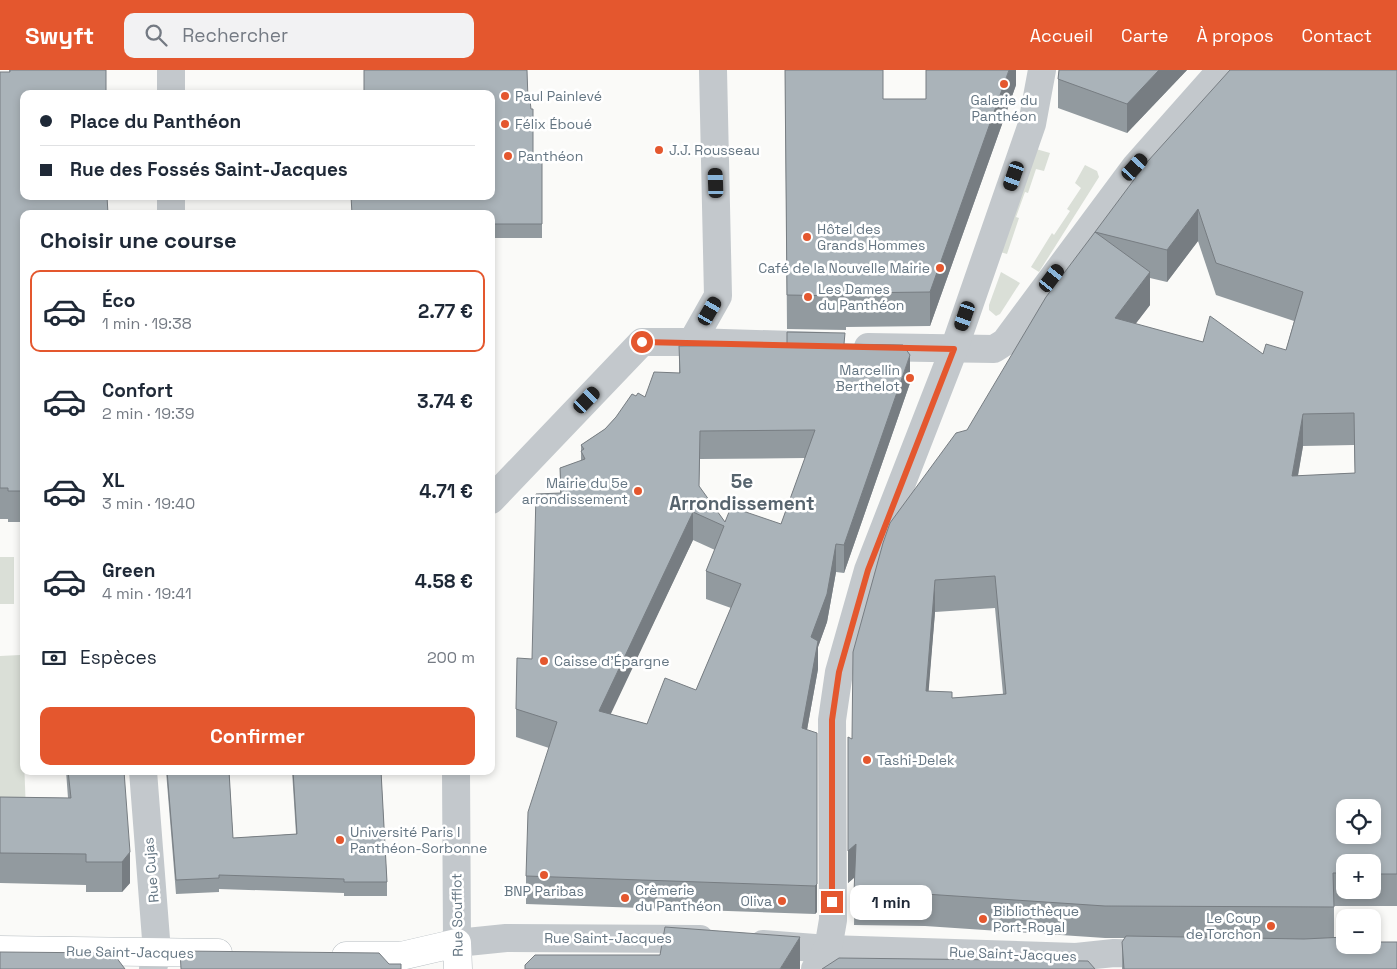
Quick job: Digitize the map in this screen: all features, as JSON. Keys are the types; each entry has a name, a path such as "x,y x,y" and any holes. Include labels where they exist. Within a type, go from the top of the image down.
{"main road":[{"name":"Rue Saint-Jacques","path":"0,950 155,961 244,954"},
{"name":"Rue Saint-Jacques","path":"321,956 458,956"}],"street":[{"path":"172,70 172,90"},
{"path":"692,342 718,296 713,70"},
{"path":"822,959 832,920 832,720 839,672 868,570 954,349 1032,124 1042,70"},
{"path":"495,496 642,342 994,349 1005,342 1135,167 1221,70"},
{"name":"Rue Cujas","path":"143,775 155,961"},
{"name":"Rue Soufflot","path":"456,775 458,956"},
{"name":"Rue Saint-Jacques","path":"458,956 516,938 732,941 822,959 1103,962 1114,953 1181,954"}],"shaded area":[{"path":"1036,149 1050,153 1044,171 1036,169 1028,193 1025,192 1016,217 1019,218 1007,254 997,251"},
{"path":"1085,165 1097,171 1099,177 1039,272 1031,267 1052,233 1054,235 1070,211 1067,209 1081,188 1075,183"},
{"path":"1001,272 1020,283 1000,314 996,316 989,310 989,305"},
{"path":"0,557 14,557 14,604 0,604"},
{"path":"20,655 20,775 25,775 26,812 0,813 0,656"}],"building":[{"path":"10,70 106,70 106,90 20,90 20,200 107,200 108,210 20,210 20,491 8,491 8,488 0,488 0,72 10,72"},
{"name":"Panthéon","path":"364,70 527,70 528,100 530,100 531,109 533,109 533,153 542,153 542,224 495,224 495,210 352,210 351,200 495,200 495,90 364,90"},
{"path":"785,70 883,70 883,99 926,99 926,70 1009,70 930,292 846,293 846,296 787,295"},
{"path":"1059,70 1159,70 1127,104 1058,79"},
{"path":"1230,70 1397,70 1397,874 1381,874 1381,854 1336,854 1336,873 1333,873 1334,907 1105,906 925,894 854,892 856,844 848,851 848,737 852,739 853,652 890,523 956,433 967,430 1046,297 1148,161","holes":["1198,209 1216,263 1303,292 1286,350 1266,344 1263,354 1210,316 1203,342 1115,318 1150,272 1095,232 1167,250","1354,413 1355,473 1292,476 1303,414","995,576 1006,694 952,698 952,692 926,691 935,580"]},
{"path":"787,332 845,333 844,344 903,345 910,355 844,545 836,544 827,594 811,637 818,641 802,728 817,733 817,884 815,886 526,876 528,812 557,722 516,709 517,658 532,659 536,494 561,493 560,468 585,459 581,451 584,449 581,445 605,429 632,394 636,396 638,393 645,397 654,372 680,373 679,346 787,345","holes":["815,430 781,524 731,507 725,522 699,486 700,431","693,512 724,526 706,571 741,584 696,690 665,678 647,724 599,711"]},
{"path":"68,775 124,775 130,852 122,862 86,862 86,854 0,853 0,797 71,798"},
{"name":"Université Paris I Panthéon-Sorbonne","path":"167,775 229,775 233,838 297,834 293,775 381,775 387,882 344,882 344,879 219,875 219,878 176,880"},
{"path":"665,927 800,937 780,969 525,969 525,965 535,955 660,955"},
{"path":"1126,936 1304,939 1336,937 1336,954 1381,954 1381,942 1397,942 1397,969 1124,969 1122,942"},
{"path":"180,951 379,953 389,964 401,964 401,969 181,969"},
{"path":"0,952 113,953 125,969 0,969"},
{"path":"839,958 1088,961 1095,969 822,969"}],"place":[{"name":"Galerie du Panthéon","path":"1004,84"},
{"name":"Paul Painlevé","path":"505,96"},
{"name":"Félix Éboué","path":"505,124"},
{"name":"J.J. Rousseau","path":"659,150"},
{"name":"Panthéon","path":"508,156"},
{"name":"Hôtel des Grands Hommes","path":"807,237"},
{"name":"Café de la Nouvelle Mairie","path":"940,268"},
{"name":"Les Dames du Panthéon","path":"808,297"},
{"name":"Marcellin Berthelot","path":"910,378"},
{"name":"Mairie du 5e arrondissement","path":"638,491"},
{"name":"Caisse d'Épargne","path":"544,661"},
{"name":"Tashi-Delek","path":"867,760"},
{"name":"Université Paris I Panthéon-Sorbonne","path":"340,840"},
{"name":"BNP Paribas","path":"544,875"},
{"name":"Crèmerie du Panthéon","path":"625,898"},
{"name":"Oliva","path":"782,901"},
{"name":"Bibliothèque Port-Royal","path":"983,919"},
{"name":"Le Coup de Torchon","path":"1271,926"}],"district":[{"name":"5e Arrondissement","path":"742,492"}],"route":[{"path":"642,342 954,349 868,570 839,672 832,720 832,902"}]}
